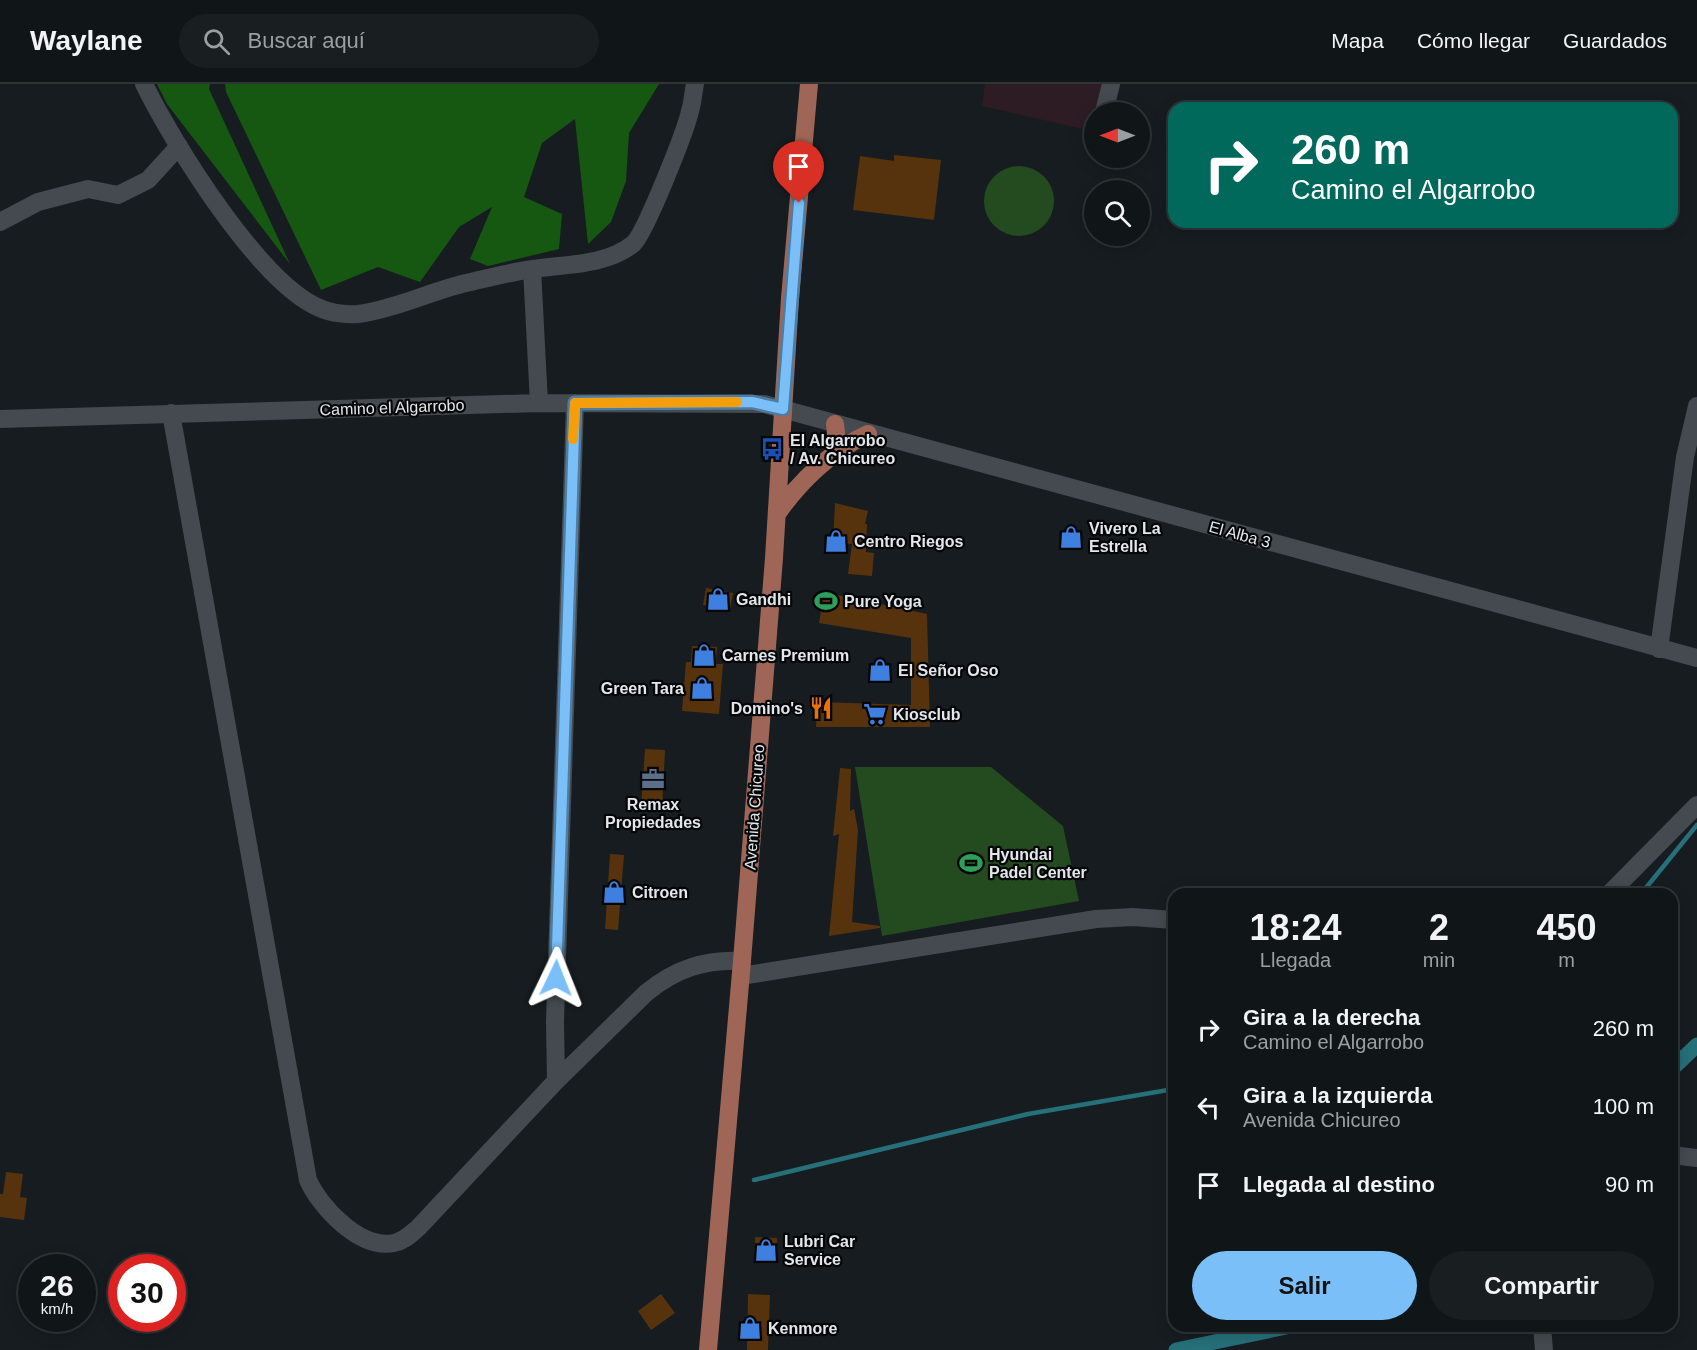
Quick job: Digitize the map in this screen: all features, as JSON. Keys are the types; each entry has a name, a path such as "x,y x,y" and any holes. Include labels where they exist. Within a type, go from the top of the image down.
{"main road":[{"name":"Avenida Chicureo","path":"708,1350 742,968 809,84"},
{"path":"835,424 838,451"},
{"path":"777,514 795,491 838,451 868,434"}],"street":[{"path":"144,84 179,146 233,226 283,285 322,309 354,314 384,309 460,285 532,269 580,264 610,256 634,243 646,225 690,112 695,84"},
{"path":"1106,102 1111,84"},
{"path":"0,222 38,202 88,189 118,195 148,180 179,146"},
{"path":"532,269 539,403"},
{"name":"Camino el Algarrobo","path":"0,419 539,403 752,402 783,409"},
{"path":"556,1081 555,1022 575,403"},
{"path":"1659,649 1685,457 1697,406"},
{"name":"El Alba 3","path":"783,409 1697,658"},
{"path":"171,413 308,1180 313,1192 329,1213 359,1234 386,1244 402,1241 418,1228 556,1081 659,982 681,970 701,963 742,968 1096,919 1133,917 1168,920"},
{"path":"1615,888 1697,805"},
{"path":"1678,1156 1697,1158"},
{"path":"1542,1332 1544,1350"}],"shaded area":[{"path":"985,84 1103,84 1098,102 1084,102 1084,129 982,106"}],"green space":[{"path":"157,84 210,84 209,89 290,264 167,104"},
{"path":"225,84 659,84 629,133 626,181 611,222 588,244 575,119 542,143 524,197 562,214 559,249 488,266 470,259 492,207 459,227 420,282 378,267 321,290 226,92"},
{"path":"1026,166 1039,172 1048,181 1052,187 1054,201 1052,215 1044,226 1033,234 1012,236 994,226 986,215 984,194 994,176 1005,168"},
{"name":"Hyundai Padel Center","path":"855,767 991,767 1063,826 1079,901 882,936"}],"building":[{"path":"894,155 941,160 934,220 853,210 860,156 894,161"},
{"path":"835,503 868,511 865,524 867,524 866,552 874,553 872,576 848,574 852,544 833,543"},
{"name":"Gandhi","path":"706,588 733,593 730,609 703,605"},
{"path":"824,592 927,614 930,727 816,727 817,702 911,705 911,638 819,623"},
{"name":"Green Tara","path":"692,646 717,647 716,664 723,664 719,714 682,711 686,662 691,662"},
{"name":"Remax Propiedades","path":"645,749 665,750 662,810 641,809"},
{"path":"840,768 851,769 850,811 854,809 858,830 852,922 880,926 880,928 829,936 839,834 833,836"},
{"name":"Citroen","path":"610,854 624,855 618,930 605,929"},
{"path":"6,1172 23,1174 20,1197 27,1198 24,1220 0,1217 0,1194 3,1194"},
{"name":"Lubri Car Service","path":"755,1237 777,1238 776,1263 754,1262"},
{"path":"661,1294 675,1313 651,1330 638,1311"},
{"path":"748,1294 770,1295 768,1350 747,1350"}],"waterway":[{"path":"1646,888 1697,825"},
{"path":"1678,1063 1697,1045"},
{"path":"754,1180 1028,1114 1168,1090"},
{"path":"1176,1350 1262,1332"}],"slow traffic":[{"path":"573,439 575,403 737,402"}],"place":[{"name":"El Algarrobo / Av. Chicureo","path":"772,449"},
{"name":"Vivero La Estrella","path":"1071,537"},
{"name":"Centro Riegos","path":"836,541"},
{"name":"Gandhi","path":"718,599"},
{"name":"Pure Yoga","path":"826,601"},
{"name":"Carnes Premium","path":"704,655"},
{"name":"El Señor Oso","path":"880,670"},
{"name":"Green Tara","path":"702,688"},
{"name":"Domino's","path":"821,708"},
{"name":"Kiosclub","path":"875,714"},
{"name":"Remax Propiedades","path":"653,779"},
{"name":"Hyundai Padel Center","path":"971,863"},
{"name":"Citroen","path":"614,892"},
{"name":"Lubri Car Service","path":"766,1250"},
{"name":"Kenmore","path":"750,1328"}],"route":[{"path":"556,978 575,403 752,402 783,409 799,203"}]}
